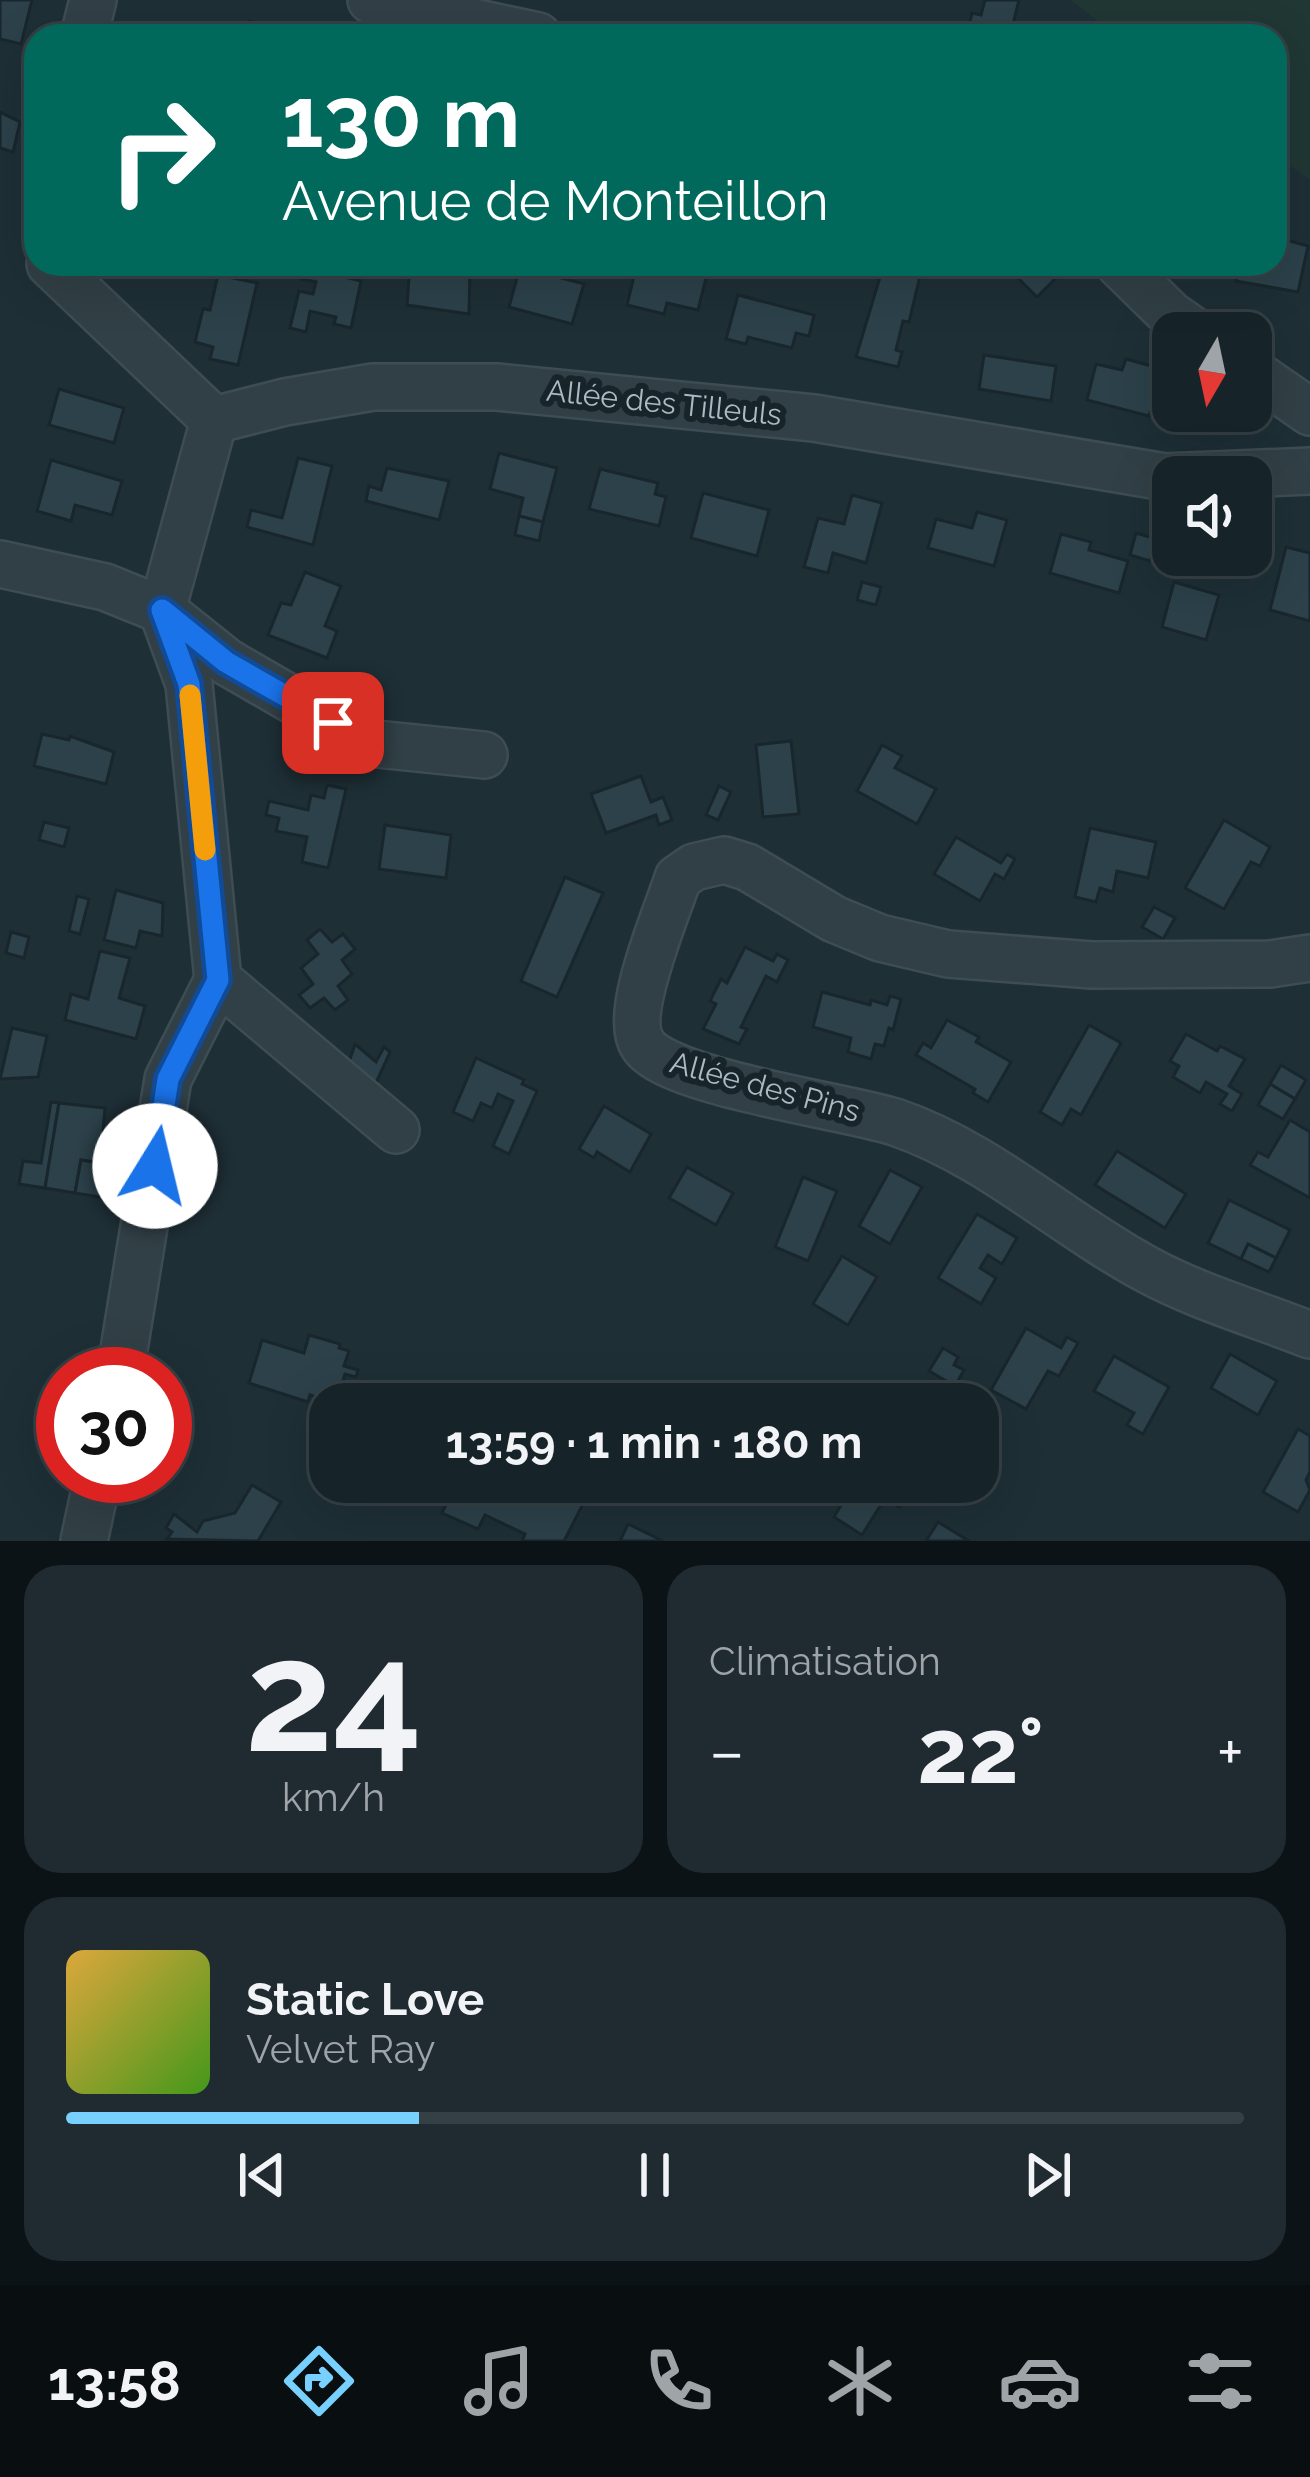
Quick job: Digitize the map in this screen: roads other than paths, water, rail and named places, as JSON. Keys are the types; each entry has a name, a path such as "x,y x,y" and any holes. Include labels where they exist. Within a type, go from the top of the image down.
{"street":[{"path":"371,0 482,24"},
{"path":"63,276 214,420 162,610 189,684 218,980 168,1079 124,1347"},
{"path":"1131,276 1168,312"},
{"name":"Allée des Tilleuls","path":"214,420 285,402 373,388 497,386 814,418 1166,477 1310,471"},
{"path":"1272,386 1310,412"},
{"path":"0,564 105,587 162,610 226,662 367,743 484,755"},
{"name":"Allée des Pins","path":"1310,958 1270,964 1092,964 948,954 834,919 746,867 724,860 694,867 678,878 642,989 637,1024 642,1045 660,1060 713,1078 897,1123 988,1166 1149,1271 1310,1335"},
{"path":"218,980 396,1130"},
{"path":"85,1541 93,1503"}]}
